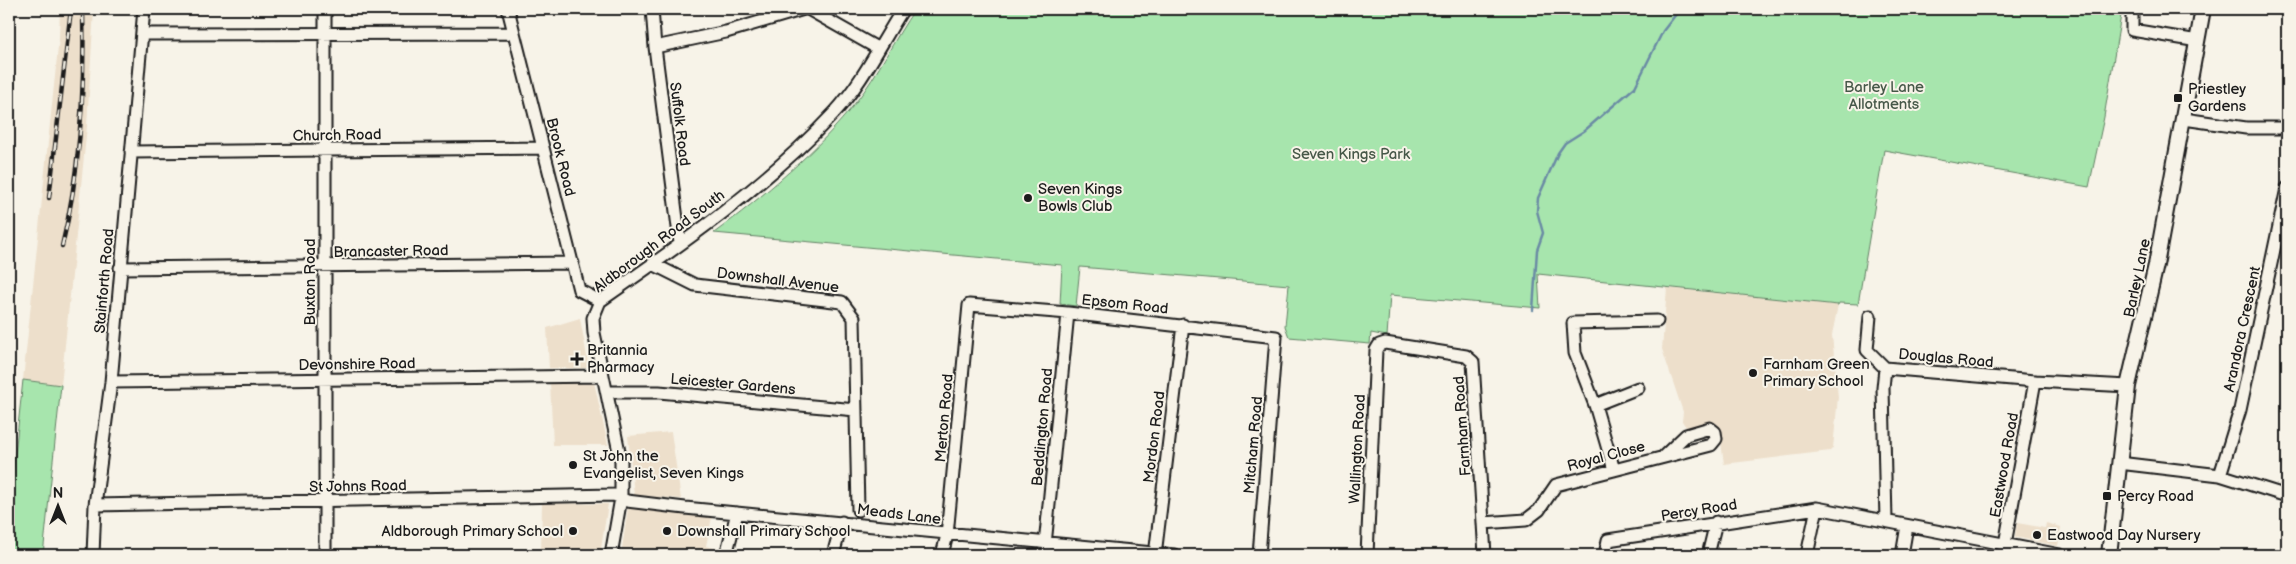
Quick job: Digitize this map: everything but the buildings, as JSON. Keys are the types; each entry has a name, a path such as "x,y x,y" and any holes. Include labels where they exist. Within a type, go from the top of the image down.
{"main road":[{"name":"Barley Lane","path":"2109,555 2128,386 2151,290 2203,9"}],"street":[{"name":"Stainforth Road","path":"93,555 95,505 111,382 131,152 144,34 144,9"},
{"name":"Buxton Road","path":"325,9 325,555"},
{"name":"Brook Road","path":"508,9 579,290 600,301"},
{"name":"Suffolk Road","path":"652,9 655,47 680,242"},
{"path":"655,47 726,32 806,9 877,48"},
{"name":"Aldborough Road South","path":"611,555 621,498 619,448 603,376 593,318 600,301 732,205 834,112 865,71 877,48 903,9"},
{"path":"2132,9 2132,30 2198,41"},
{"path":"144,34 514,33"},
{"path":"2184,119 2246,128 2287,128"},
{"name":"Church Road","path":"131,152 543,148"},
{"name":"Arandora Crescent","path":"2220,475 2240,410 2287,188"},
{"name":"Brancaster Road","path":"120,268 573,264"},
{"name":"Downshall Avenue","path":"653,264 695,285 842,302 854,318 858,510"},
{"name":"Epsom Road","path":"969,305 1068,313 1276,337"},
{"name":"Merton Road","path":"942,555 948,535 969,305"},
{"name":"Beddington Road","path":"1044,555 1068,313"},
{"path":"1870,316 1867,350 1884,368"},
{"path":"1614,470 1595,405 1575,353 1573,323 1657,321"},
{"name":"Mordon Road","path":"1155,554 1183,325"},
{"name":"Mitcham Road","path":"1259,555 1276,337"},
{"name":"Farnham Road","path":"1379,345 1385,344 1471,358 1485,555"},
{"name":"Wallington Road","path":"1366,555 1376,350 1379,345"},
{"name":"Douglas Road","path":"1886,521 1884,368 2035,381 2128,386"},
{"name":"Devonshire Road","path":"111,382 603,376"},
{"name":"Eastwood Road","path":"2004,549 2035,381"},
{"path":"1595,405 1638,388"},
{"name":"Leicester Gardens","path":"607,392 659,392 856,410"},
{"name":"Royal Close","path":"1483,523 1526,520 1540,510 1556,485 1664,456"},
{"path":"2119,462 2220,475 2287,496"},
{"name":"St Johns Road","path":"95,505 614,495 621,498"},
{"name":"Meads Lane","path":"621,498 627,501 842,522 948,535 1174,555"},
{"path":"1807,555 1817,508"},
{"name":"Percy Road","path":"1605,555 1608,540 1817,508 1886,521 2004,549 2060,555"},
{"path":"726,555 737,513"},
{"path":"833,555 842,522"},
{"path":"1708,555 1716,522"},
{"path":"1902,555 1908,526"}],"shaded area":[{"path":"60,9 94,9 87,126 61,385 23,380 59,38"},
{"name":"Farnham Green Primary School","path":"1667,288 1838,305 1832,335 1838,397 1833,448 1830,451 1724,464 1720,435 1708,423 1686,427 1682,421 1683,412 1662,349"},
{"path":"580,318 589,368 549,368 547,328"},
{"path":"550,382 594,382 608,445 553,445"},
{"path":"671,432 681,499 634,495 628,436"},
{"name":"Aldborough Primary School","path":"542,503 608,504 600,555 541,555"},
{"name":"Downshall Primary School","path":"628,508 712,517 706,546 717,549 716,555 621,555"},
{"name":"Eastwood Day Nursery","path":"2017,523 2045,528 2046,523 2061,527 2058,546 2015,537"}],"green space":[{"name":"Seven Kings Park","path":"915,9 2122,9 2104,117 2089,187 1884,150 1858,304 1839,303 1838,305 1538,274 1540,308 1390,295 1387,336 1371,333 1370,344 1289,337 1285,326 1289,285 1080,267 1076,306 1060,304 1062,265 714,233 790,172 826,137 856,102 872,79"},
{"path":"23,380 61,385 43,555 9,555 9,510"}],"waterway":[{"path":"1533,310 1537,250 1543,233 1537,211 1538,198 1558,153 1565,143 1584,131 1635,87 1663,31 1680,9"}],"railway":[{"path":"49,198 71,9"},
{"path":"62,246 78,158 82,99 83,9"}],"place":[{"name":"Priestley Gardens","path":"2178,98"},
{"name":"Seven Kings Bowls Club","path":"1028,198"},
{"name":"Britannia Pharmacy","path":"577,359"},
{"name":"Farnham Green Primary School","path":"1753,373"},
{"name":"St John the Evangelist, Seven Kings","path":"573,465"},
{"name":"Percy Road","path":"2107,496"},
{"name":"Aldborough Primary School","path":"573,531"},
{"name":"Downshall Primary School","path":"667,531"},
{"name":"Eastwood Day Nursery","path":"2037,535"}],"park label":[{"name":"Barley Lane Allotments","path":"1884,96"}]}
